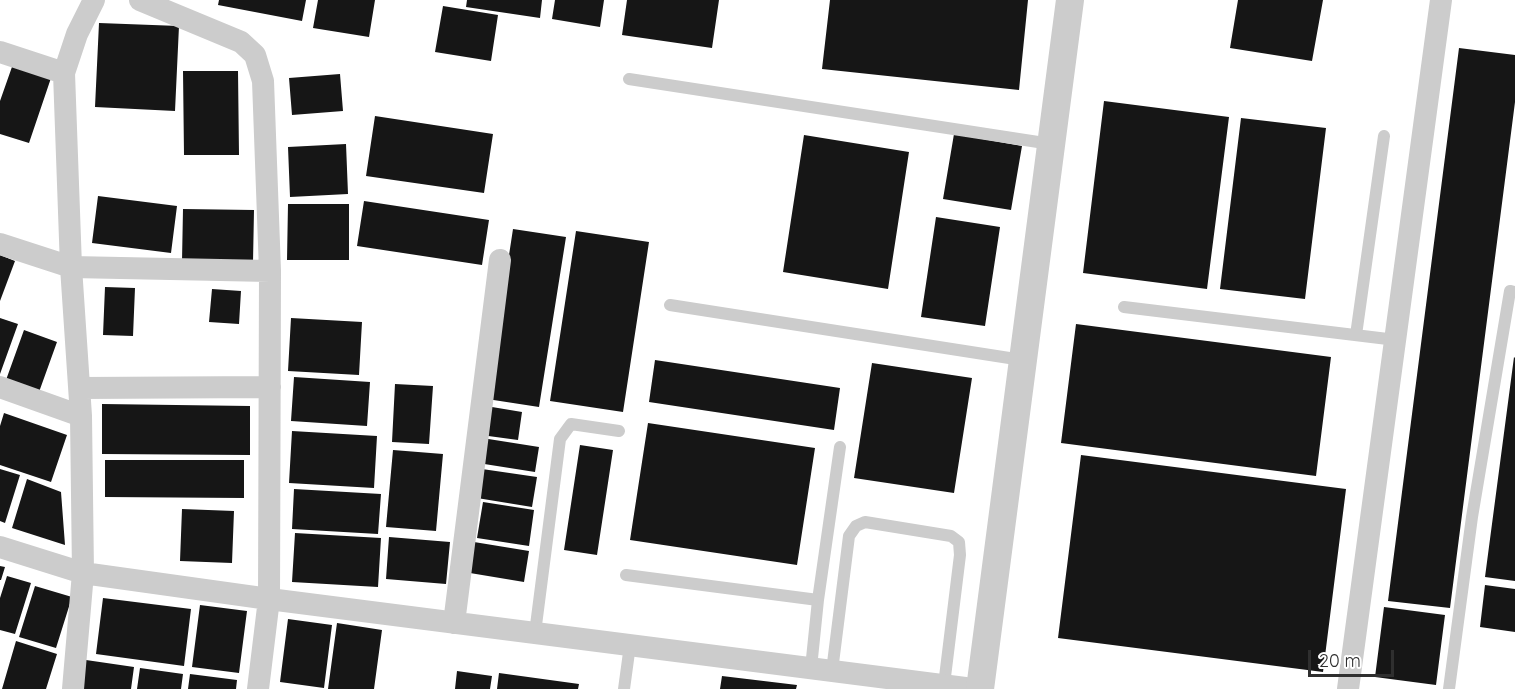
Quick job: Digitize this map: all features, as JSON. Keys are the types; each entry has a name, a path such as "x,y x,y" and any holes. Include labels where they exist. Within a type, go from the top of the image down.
{"street":[{"path":"73,689 83,573 81,416 71,267 64,73 77,34 94,0"},
{"path":"140,0 241,42 255,56 263,81 270,271 270,599 258,689"},
{"path":"980,689 1070,0"},
{"path":"1348,689 1441,0"},
{"path":"0,52 64,73"},
{"path":"0,244 71,267 270,271"},
{"path":"454,622 500,260"},
{"path":"0,387 81,416"},
{"path":"80,388 270,387"},
{"path":"0,547 83,573 974,689"}],"lane":[{"path":"629,80 1051,144"},
{"path":"1356,335 1384,136"},
{"path":"1449,689 1472,517 1510,291 1515,292"},
{"path":"670,305 1022,360"},
{"path":"1124,307 1396,340"},
{"path":"535,633 560,439 571,424 619,431"},
{"path":"821,670 818,600 840,447"},
{"path":"821,670 849,536 856,526 865,522 951,536 959,542 960,555 944,685"},
{"path":"626,575 818,600"},
{"path":"624,689 630,645"}],"building":[{"path":"219,0 306,0 302,21 218,5"},
{"path":"318,0 375,0 369,37 313,28"},
{"path":"467,0 542,0 540,18 466,7"},
{"path":"555,0 604,0 600,27 552,19"},
{"path":"627,0 719,0 712,48 622,35"},
{"path":"830,0 1028,0 1019,90 822,69"},
{"path":"1238,0 1323,0 1312,61 1230,48"},
{"path":"443,6 498,15 491,61 435,52"},
{"path":"99,23 179,26 175,111 95,107"},
{"path":"1459,48 1515,55 1515,102 1450,608 1388,601"},
{"path":"13,64 51,78 29,143 0,134 0,101"},
{"path":"183,71 238,71 239,155 184,155"},
{"path":"340,74 343,111 292,115 289,78"},
{"path":"1104,101 1229,117 1207,289 1083,273"},
{"path":"375,116 493,134 484,193 366,176"},
{"path":"1241,118 1326,128 1305,299 1220,289"},
{"path":"954,134 1022,146 1011,210 943,199"},
{"path":"804,135 909,152 888,289 783,272"},
{"path":"346,144 348,194 290,197 288,147"},
{"path":"98,196 177,206 171,253 92,243"},
{"path":"364,201 489,220 482,265 357,246"},
{"path":"288,204 349,204 349,260 287,260"},
{"path":"183,209 254,210 253,262 182,261"},
{"path":"936,217 1000,227 985,326 921,317"},
{"path":"513,229 566,237 539,407 487,399"},
{"path":"576,231 649,242 623,412 550,401"},
{"path":"0,255 15,261 0,301"},
{"path":"105,287 135,288 133,336 103,335"},
{"path":"212,289 241,291 239,324 209,322"},
{"path":"0,318 18,324 0,374"},
{"path":"291,318 362,322 359,375 288,371"},
{"path":"1076,324 1331,357 1316,476 1061,443"},
{"path":"24,330 57,342 39,392 6,380"},
{"path":"1515,358 1515,581 1485,577"},
{"path":"655,360 840,388 834,430 649,402"},
{"path":"872,363 972,378 954,493 854,478"},
{"path":"294,377 370,382 367,426 291,421"},
{"path":"395,384 433,386 429,444 392,442"},
{"path":"102,404 250,406 250,455 102,454"},
{"path":"486,406 522,412 518,440 481,435"},
{"path":"4,413 67,435 51,482 0,465 0,426"},
{"path":"648,423 815,448 797,565 630,540"},
{"path":"292,431 377,436 374,488 289,483"},
{"path":"482,438 539,447 535,472 478,463"},
{"path":"580,445 613,450 597,555 564,550"},
{"path":"393,450 443,454 436,531 386,527"},
{"path":"1081,455 1346,489 1323,672 1058,638"},
{"path":"105,460 244,460 244,498 105,497"},
{"path":"0,469 20,475 5,523 0,521"},
{"path":"482,469 537,477 532,507 477,498"},
{"path":"27,479 61,492 65,545 12,528"},
{"path":"294,489 381,494 378,534 292,529"},
{"path":"483,502 534,510 529,546 477,538"},
{"path":"182,509 234,511 232,563 180,561"},
{"path":"295,533 381,538 378,587 292,582"},
{"path":"389,537 450,542 446,584 386,579"},
{"path":"474,542 529,551 524,582 470,573"},
{"path":"0,566 5,567 1,580 0,580"},
{"path":"7,576 31,583 15,634 0,630 0,598"},
{"path":"1485,585 1515,589 1515,632 1480,627"},
{"path":"35,586 72,597 56,648 19,637"},
{"path":"103,598 191,609 184,666 96,654"},
{"path":"200,605 247,611 239,673 192,667"},
{"path":"1384,607 1445,615 1436,685 1375,677"},
{"path":"288,619 332,625 324,688 280,682"},
{"path":"337,623 382,630 374,689 328,689"},
{"path":"16,641 57,654 46,689 2,689"},
{"path":"86,660 134,667 131,689 82,689"},
{"path":"140,668 183,674 181,689 137,689"},
{"path":"457,671 492,676 490,689 455,689"},
{"path":"499,673 579,684 578,689 497,689"},
{"path":"190,674 237,680 236,689 188,689"},
{"path":"722,676 797,685 796,689 720,689"}]}
